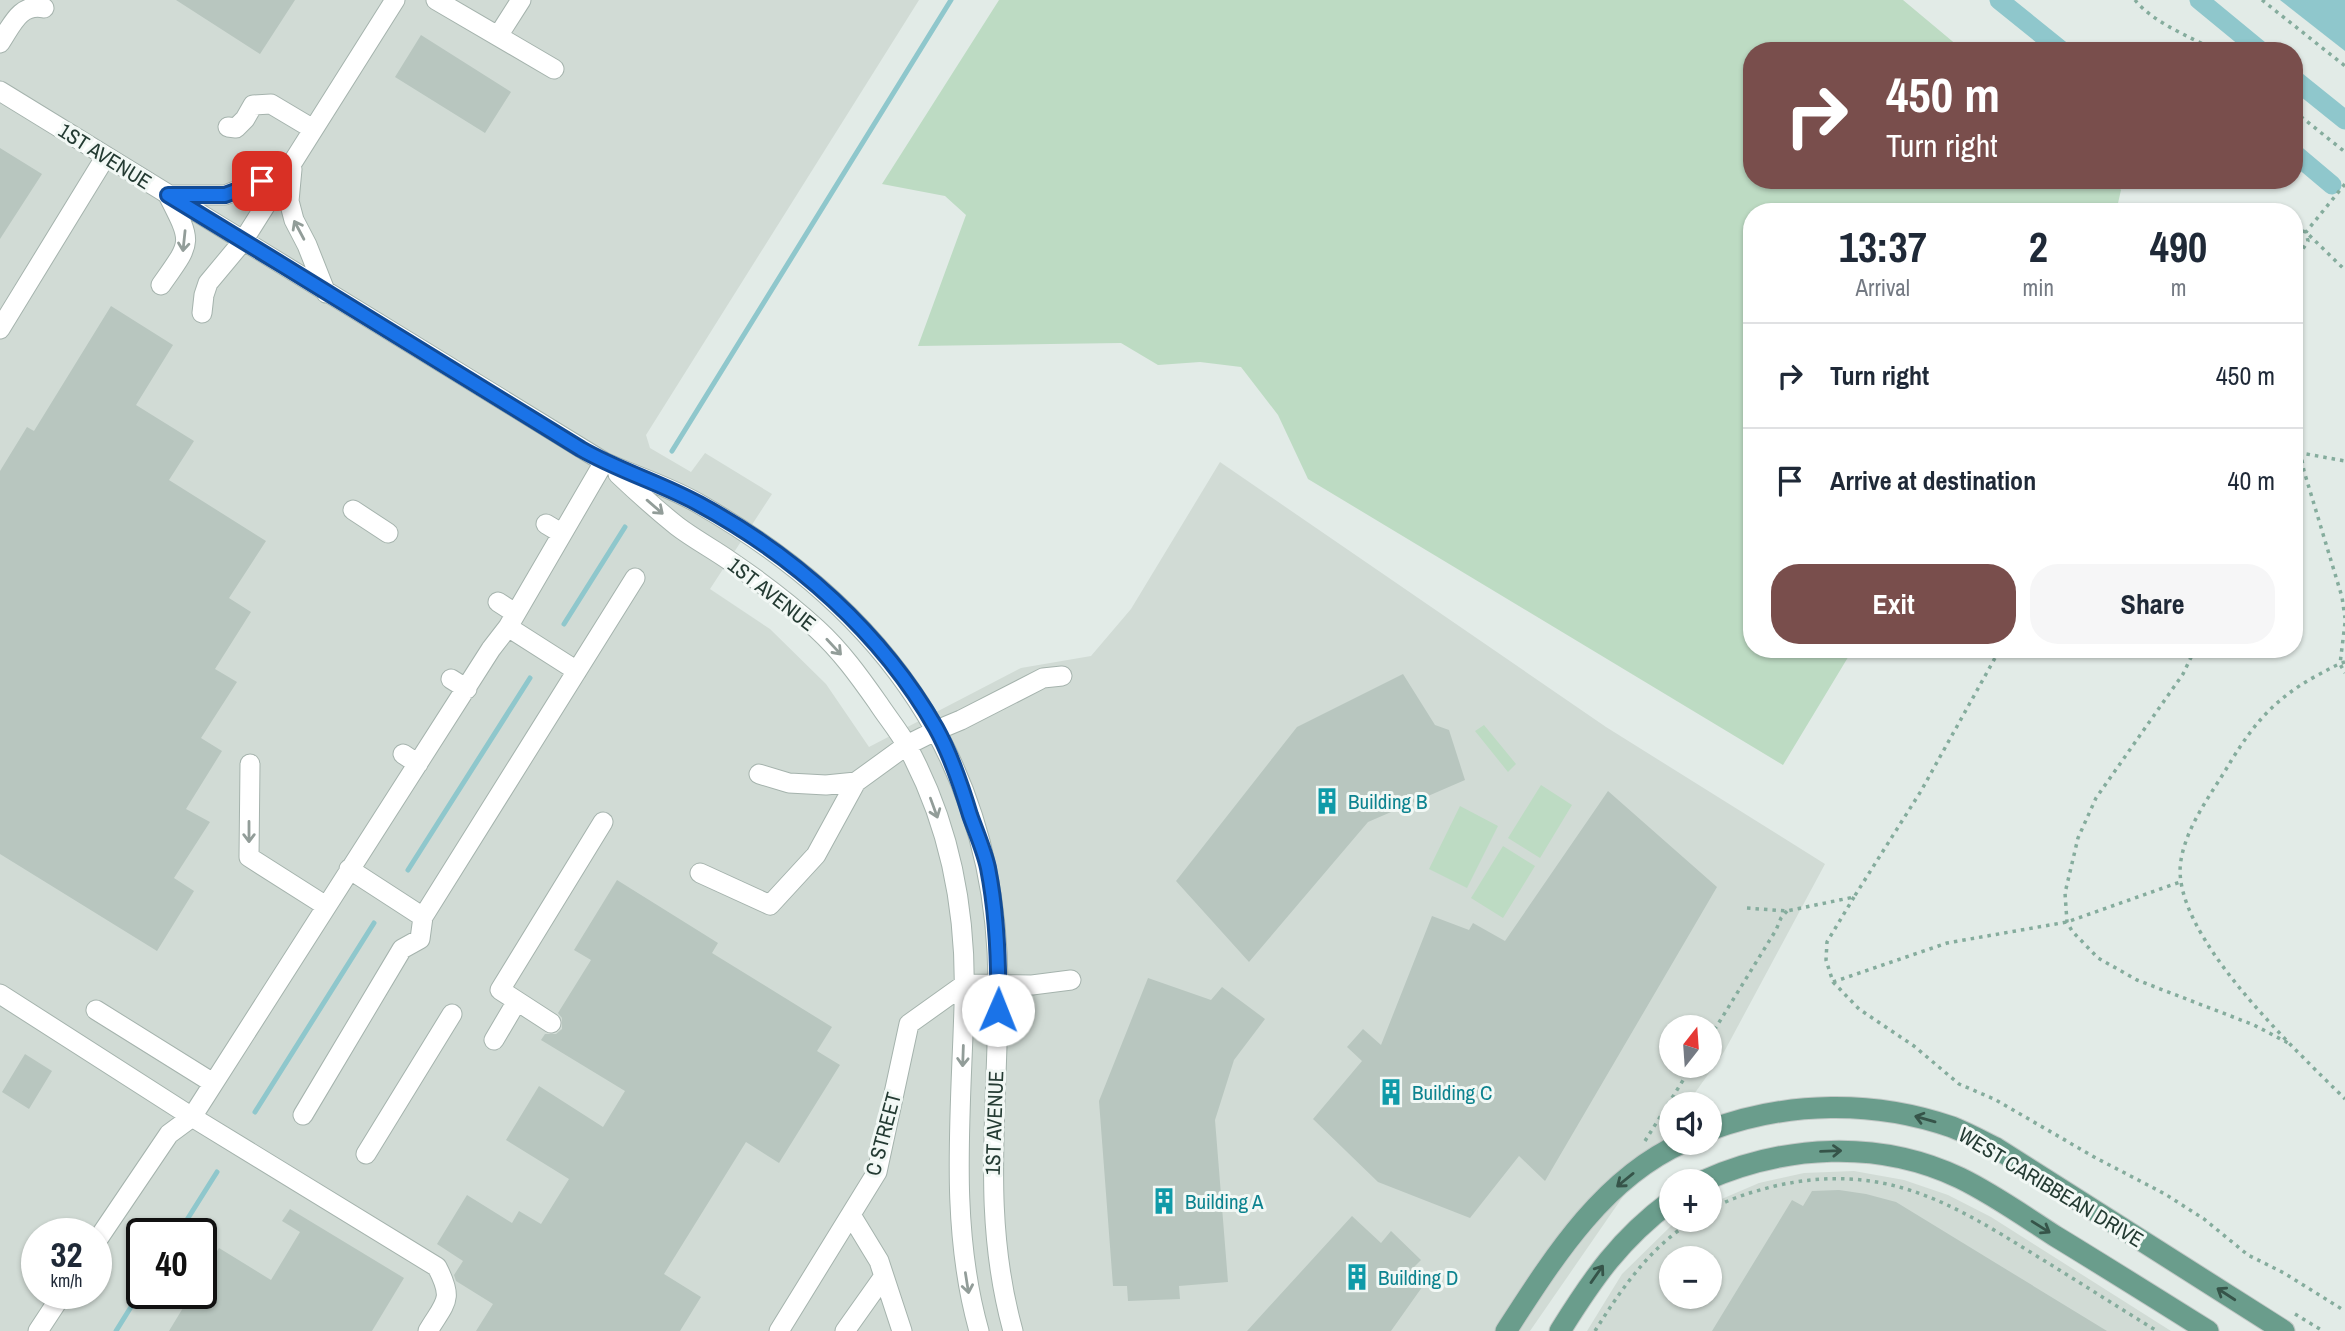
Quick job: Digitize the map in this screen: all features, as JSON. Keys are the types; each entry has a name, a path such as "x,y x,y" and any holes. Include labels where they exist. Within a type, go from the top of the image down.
{"main road":[{"name":"WEST CARIBBEAN DRIVE","path":"1722,1127 1793,1109 1833,1107 1875,1109 1916,1116 1955,1128 2007,1155 2284,1331"},
{"name":"WEST CARIBBEAN DRIVE","path":"1722,1172 1763,1159 1801,1152 1844,1150 1883,1154 1935,1168 1959,1178 1997,1200 2208,1331"},
{"path":"1506,1331 1582,1222 1610,1192 1662,1155"},
{"path":"1561,1331 1618,1247 1659,1210"}],"street":[{"path":"202,313 208,283 243,241 395,0"},
{"path":"436,0 554,69"},
{"path":"498,36 521,0"},
{"path":"0,43 20,12 33,6 44,8"},
{"name":"1ST AVENUE","path":"0,90 604,462 698,503 747,533 800,571 840,605 879,647 937,730 958,779 987,866 996,922 998,984 992,1193 1002,1293 1013,1331"},
{"path":"228,127 236,128 245,119 253,104 271,104 313,129"},
{"path":"0,329 106,156"},
{"path":"161,285 185,251 186,230 168,195 225,195 262,181 293,161"},
{"path":"293,161 289,201 293,220 307,245 326,293"},
{"path":"112,1218 169,1134 192,1117 349,869 362,839 387,795 459,684 491,649 507,614 539,572 553,529 604,462"},
{"name":"1ST AVENUE","path":"604,462 679,528 778,596 819,631 853,667 907,745 931,801 955,873 963,925 965,984 959,1193 962,1248 970,1300 979,1331"},
{"path":"353,510 388,533"},
{"path":"522,562 539,572"},
{"path":"303,1115 402,949 420,939 423,917 635,578"},
{"path":"507,614 577,671"},
{"path":"474,638 491,649"},
{"path":"700,873 770,905 816,855 856,782 907,745 1043,678 1062,676"},
{"path":"250,764 249,857 326,906"},
{"path":"759,774 789,783 826,785 856,782"},
{"path":"551,1023 500,990 603,822"},
{"path":"349,869 423,917"},
{"path":"965,984 1032,985 1071,980"},
{"name":"C STREET","path":"779,1331 877,1172 909,1024 965,984"},
{"path":"0,994 192,1117 437,1267 447,1286 448,1299 428,1331"},
{"path":"494,1040 517,1001"},
{"path":"96,1010 214,1083"},
{"path":"366,1154 452,1014"},
{"path":"851,1215 879,1261 902,1331"},
{"path":"845,1331 884,1276"},
{"path":"38,1331 52,1309"}],"path":[{"path":"2135,0 2170,26 2200,42"},
{"path":"2262,0 2345,66"},
{"path":"2303,118 2345,152"},
{"path":"2306,232 2345,184"},
{"path":"2303,231 2345,270"},
{"path":"2303,249 2308,241 2306,232"},
{"path":"2303,453 2345,461"},
{"path":"2303,465 2342,597 2345,621 2342,663 2345,673"},
{"path":"1995,658 1921,791 1827,942 1826,960 1833,982 1859,1009 1914,1046 1959,1084 1994,1099 2165,1194 2204,1219 2248,1255 2284,1273 2345,1311"},
{"path":"2190,658 2183,674 2096,798 2078,838 2070,871 2065,893 2067,922 2072,932 2098,958 2137,980 2254,1025 2290,1044"},
{"path":"2342,663 2295,688 2274,703 2249,732 2193,824 2181,860 2180,881 2189,912 2222,965 2271,1024 2345,1099"},
{"path":"1833,982 1947,943 2067,922 2180,881"},
{"path":"1747,908 1793,911 1854,897"},
{"path":"1722,1017 1787,911"},
{"path":"1643,1144 1684,1078"},
{"path":"1722,1205 1752,1192 1791,1183 1828,1179 1859,1179 1920,1192 1982,1222 2157,1331"},
{"path":"1595,1331 1634,1272 1679,1232"}],"shaded area":[{"path":"0,0 919,0 646,435 650,448 691,472 705,453 772,494 710,589 770,629 826,684 869,747 1021,668 1091,656 1131,609 1220,462 1606,727 1825,864 1722,1055 1722,1015 1659,1015 1659,1078 1706,1078 1696,1092 1659,1092 1659,1144 1530,1331 0,1331"},
{"path":"1854,1171 1904,1180 1948,1195 1991,1217 2171,1331 1587,1331 1622,1274 1665,1232 1722,1232 1722,1199 1759,1183 1804,1173"}],"green space":[{"path":"999,0 1903,0 1953,42 1743,42 1743,189 2121,190 2118,203 1743,203 1743,658 1848,658 1783,765 1308,479 1278,415 1241,367 1200,362 1158,365 1121,343 918,346 966,215 945,196 882,184"},
{"path":"1484,725 1516,764 1508,772 1475,731"},
{"path":"1541,785 1572,805 1540,858 1508,838"},
{"path":"1460,806 1498,826 1467,888 1429,869"},
{"path":"1503,846 1535,866 1503,918 1471,898"}],"water":[{"path":"2280,0 2345,0 2345,51"}],"building":[{"path":"176,0 295,0 260,54"},
{"path":"421,35 511,92 485,133 395,77"},
{"path":"0,148 42,174 0,239"},
{"path":"111,306 173,345 136,405 194,441 169,480 266,541 229,598 251,612 215,669 237,682 201,738 222,751 186,809 210,822 174,878 194,891 157,951 0,854 0,471 27,427 34,431"},
{"name":"Building B","path":"1403,674 1435,725 1449,730 1465,780 1368,822 1249,962 1176,881 1297,727"},
{"path":"1608,791 1717,887 1545,1181 1519,1156 1470,1218 1378,1182 1313,1119 1362,1061 1347,1047 1363,1029 1381,1045 1432,916 1469,930 1473,923 1505,941"},
{"path":"617,880 718,943 712,953 832,1027 817,1051 840,1065 779,1163 746,1142 664,1274 701,1297 680,1331 476,1331 493,1304 456,1281 454,1275 463,1261 437,1244 467,1195 512,1223 519,1211 541,1224 569,1179 506,1140 539,1086 603,1127 625,1091 541,1040 545,1034 556,1034 562,1029 562,1018 558,1013 591,960 574,950"},
{"name":"Building A","path":"1148,978 1211,1000 1222,987 1265,1019 1234,1060 1215,1120 1228,1282 1179,1286 1180,1299 1128,1301 1127,1286 1113,1286 1099,1101"},
{"path":"25,1054 52,1071 29,1109 2,1092"},
{"path":"1839,1190 1896,1202 2107,1331 1712,1331 1792,1200 1803,1206 1812,1191"},
{"path":"290,1209 404,1278 372,1331 169,1331 182,1309 217,1309 219,1248 271,1280 300,1232 282,1221"},
{"name":"Building D","path":"1352,1216 1381,1243 1391,1231 1421,1260 1411,1270 1425,1283 1391,1331 1247,1331"}],"waterway":[{"path":"672,451 951,0"},
{"path":"1999,0 2051,42"},
{"path":"2199,0 2250,42"},
{"path":"2303,86 2345,120"},
{"path":"2303,161 2332,185"},
{"path":"564,624 625,527"},
{"path":"408,870 530,678"},
{"path":"255,1112 374,923"},
{"path":"188,1218 217,1172"},
{"path":"116,1331 130,1309"}],"place":[{"name":"Building B","path":"1327,801"},
{"name":"Building C","path":"1391,1092"},
{"name":"Building A","path":"1164,1201"},
{"name":"Building D","path":"1357,1277"}],"route":[{"path":"262,181 225,195 168,195 604,462 698,503 747,533 800,571 840,605 879,647 937,730 958,779 987,866 996,922 998,1010"}]}
